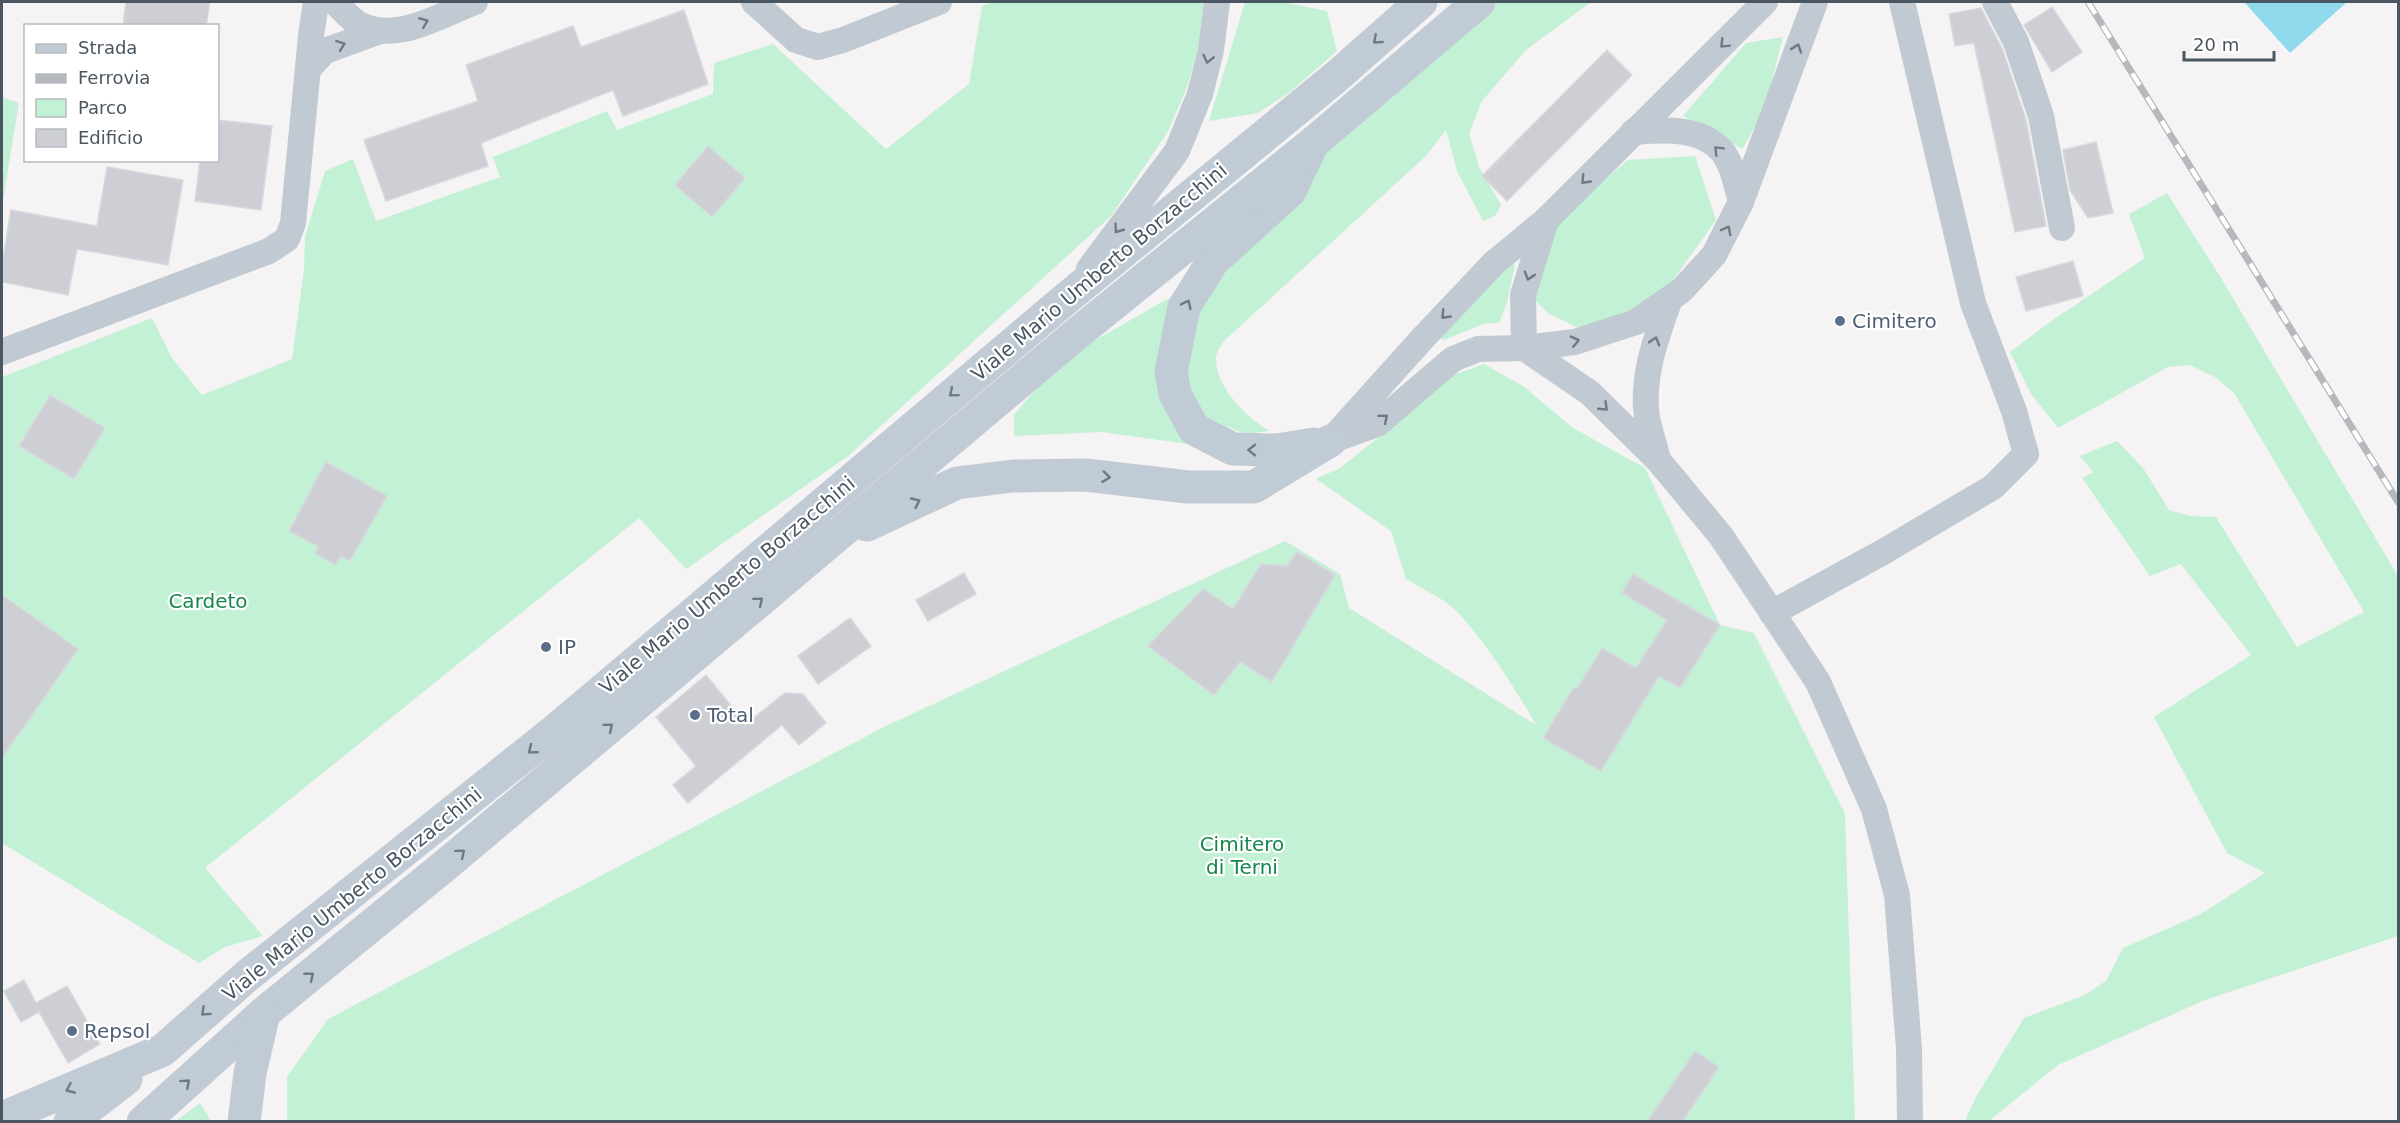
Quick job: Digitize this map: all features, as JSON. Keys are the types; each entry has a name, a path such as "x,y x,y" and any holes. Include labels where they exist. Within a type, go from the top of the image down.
{"main road":[{"name":"Viale Mario Umberto Borzacchini","path":"2,1118 163,1050 248,975 552,733 1068,297 1326,85 1421,2"},
{"name":"Viale Mario Umberto Borzacchini","path":"143,1122 264,1013 448,863 1074,336 1313,143 1479,2"},
{"path":"1313,143 1290,191 1213,261 1184,307 1171,372 1175,394 1194,429 1233,449 1277,450 1330,441"},
{"path":"825,545 957,483 1012,476 1086,475 1188,487 1254,487 1330,441"},
{"path":"244,1122 250,1073 264,1013"},
{"path":"70,1122 163,1050"}],"street":[{"path":"2,352 269,251 287,239 293,223 316,2"},
{"path":"335,2 358,23 380,31"},
{"path":"309,68 325,51 380,31 406,29 475,2"},
{"path":"754,2 796,40 818,47 843,40 939,2"},
{"path":"1068,297 1177,151 1200,94 1211,50 1217,2"},
{"path":"1330,441 1494,263 1546,220 1765,2"},
{"path":"1330,441 1377,424 1453,359 1478,349 1524,348 1575,342 1636,322 1682,290 1714,255 1741,202 1815,2"},
{"path":"1772,613 1883,552 1993,486 2026,454 2014,411 1973,303 1902,2"},
{"path":"1995,2 2016,42 2041,116 2062,228"},
{"path":"1633,132 1671,129 1701,137 1721,150 1732,169 1741,202"},
{"path":"1524,348 1523,295 1546,220"},
{"path":"1658,460 1647,418 1646,378 1653,346 1670,299"},
{"path":"1524,348 1590,393 1658,460 1721,536 1818,682 1874,809 1897,895 1909,1049 1910,1122"}],"green space":[{"name":"Cardeto","path":"992,2 1204,2 1200,42 1186,90 1167,133 1111,216 848,456 686,569 639,518 205,868 263,936 225,947 199,963 2,843 2,377 152,318 172,358 202,395 292,359 304,269 305,237 325,171 353,159 376,221 500,177 493,157 607,111 617,130 713,94 714,63 773,44 886,149 969,84 982,6"},
{"path":"1245,2 1283,2 1327,11 1337,51 1290,92 1258,113 1209,121"},
{"path":"1497,2 1591,2 1526,50 1482,101 1469,133 1479,167 1501,205 1495,216 1483,221 1457,171 1446,130 1426,156 1224,341 1219,349 1216,358 1217,369 1226,390 1251,418 1269,431 1245,434 1204,417 1183,391 1198,302 1277,217 1341,134"},
{"path":"1783,37 1764,112 1742,149 1683,116 1746,43"},
{"path":"2,97 19,103 2,206"},
{"path":"1695,156 1716,220 1660,298 1585,331 1548,313 1531,296 1534,239 1628,160"},
{"path":"2167,193 2221,278 2398,576 2398,936 2205,1000 2058,1065 1989,1121 1965,1121 1976,1097 2024,1018 2085,995 2106,981 2123,948 2199,915 2265,873 2227,853 2154,717 2251,655 2181,564 2150,576 2082,478 2093,472 2080,456 2117,441 2143,468 2169,510 2190,516 2216,517 2297,647 2364,612 2234,393 2215,377 2190,365 2168,367 2058,428 2031,394 2010,352 2145,258 2129,214"},
{"path":"1506,260 1515,265 1507,302 1499,323 1483,324 1444,340 1437,336"},
{"path":"1169,298 1169,366 1188,444 1101,432 1014,436 1014,415 1059,361"},
{"name":"Cimitero di Terni","path":"1484,364 1523,386 1573,428 1645,468 1720,625 1754,633 1845,814 1855,1121 287,1122 287,1077 328,1019 884,727 1285,541 1340,574 1349,608 1536,725 1482,642 1457,612 1446,602 1406,579 1391,531 1316,479 1340,468 1448,377"},
{"path":"200,1103 211,1121 176,1121"}],"water":[{"path":"2244,2 2347,2 2290,53"}],"building":[{"path":"126,2 210,2 206,24 123,24"},
{"path":"2052,7 2082,52 2052,72 2024,25"},
{"path":"1981,8 2002,48 2026,120 2046,226 2015,232 1974,43 1955,46 1949,14"},
{"path":"684,10 708,84 623,116 613,90 481,143 488,166 386,201 364,140 478,101 466,65 573,26 581,47"},
{"path":"1607,50 1632,75 1507,201 1482,176"},
{"path":"219,120 272,126 261,210 195,201 200,162 219,162"},
{"path":"2096,142 2113,213 2088,218 2070,190 2063,150"},
{"path":"708,146 745,178 712,217 675,185"},
{"path":"107,167 183,180 168,265 77,249 68,295 2,282 2,265 11,210 97,226"},
{"path":"2073,261 2083,296 2026,311 2016,277"},
{"path":"50,395 105,428 74,479 19,446"},
{"path":"326,462 387,496 350,561 341,556 335,565 315,553 319,547 289,531"},
{"path":"1297,552 1335,575 1272,682 1240,662 1214,695 1148,646 1203,589 1233,609 1261,564 1287,566"},
{"path":"964,573 976,594 928,621 916,600"},
{"path":"1633,574 1720,625 1680,688 1659,676 1601,771 1543,738 1574,687 1577,689 1602,648 1636,668 1667,620 1622,593"},
{"path":"2,595 78,649 2,758"},
{"path":"850,618 871,646 818,684 798,656"},
{"path":"706,675 746,724 785,693 803,694 826,723 799,745 782,725 688,803 673,785 696,766 656,717"},
{"path":"24,980 36,1003 67,986 100,1044 68,1063 39,1012 21,1022 4,991"},
{"path":"1695,1051 1719,1067 1682,1122 1647,1122"}],"railway":[{"path":"2088,2 2398,502"}],"place":[{"name":"Cimitero","path":"1840,321"},
{"name":"IP","path":"546,647"},
{"name":"Total","path":"695,715"},
{"name":"Repsol","path":"72,1031"}]}
